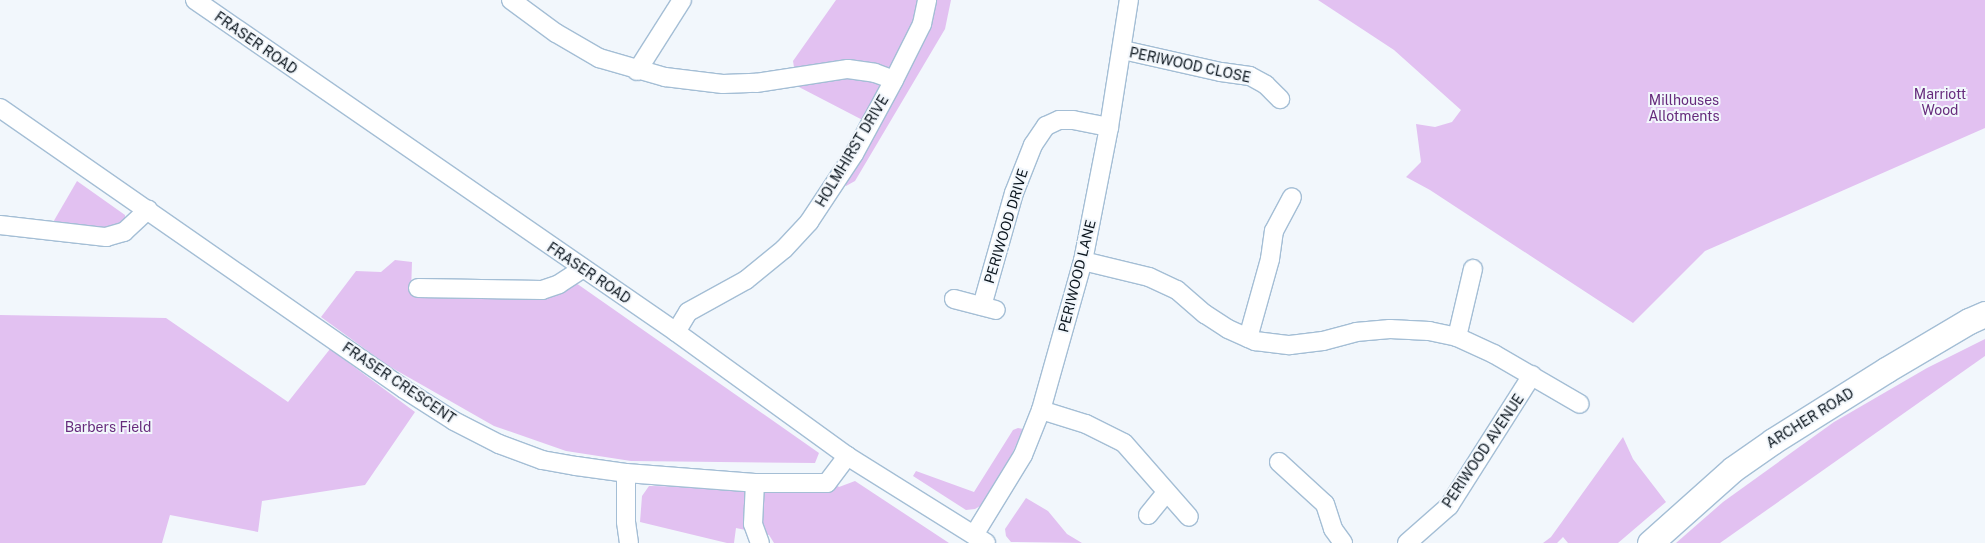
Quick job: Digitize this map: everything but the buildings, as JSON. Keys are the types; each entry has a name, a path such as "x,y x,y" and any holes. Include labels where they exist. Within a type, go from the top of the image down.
{"street":[{"name":"FRASER ROAD","path":"195,0 582,269 676,332 847,456 980,539"},
{"path":"511,0 556,33 599,58 637,70 695,82 723,84 756,83 848,69 874,72 894,80"},
{"path":"637,70 682,0"},
{"name":"HOLMHIRST DRIVE","path":"676,332 688,312 746,280 784,248 809,222 854,154 894,80 922,24 927,0"},
{"name":"PERIWOOD LANE","path":"980,539 1023,455 1041,410 1083,261 1123,50 1129,0"},
{"name":"PERIWOOD CLOSE","path":"1123,50 1221,72 1250,76 1266,85 1280,99"},
{"name":"FRASER CRESCENT","path":"0,108 404,389 454,421 499,444 542,460 626,473 755,483 827,483 847,456"},
{"name":"PERIWOOD DRIVE","path":"954,299 989,308 1014,193 1033,145 1046,126 1059,120 1073,120 1109,127"},
{"path":"1248,338 1270,259 1274,231 1292,197"},
{"path":"0,225 106,237 124,232 148,210"},
{"path":"1083,261 1156,281 1177,290 1205,314 1228,329 1255,341 1290,345 1323,341 1356,332 1390,329 1429,331 1457,337 1494,354 1580,404"},
{"path":"418,288 542,290 559,284 582,269"},
{"path":"1457,337 1473,269"},
{"name":"ARCHER ROAD","path":"1650,543 1733,469 1773,441 1886,370 1969,321 1985,314"},
{"name":"PERIWOOD AVENUE","path":"1407,543 1449,506 1532,376"},
{"path":"1041,410 1086,424 1124,443 1189,517"},
{"path":"1279,462 1325,504 1333,529 1343,543"},
{"path":"626,473 626,522 629,543"},
{"path":"755,483 753,524 760,543"},
{"path":"1148,515 1166,493"}],"green space":[{"path":"836,0 951,0 945,29 855,181 846,186 843,182 878,128 797,86 793,61"},
{"name":"Millhouses Allotments","path":"1318,0 1985,0 1985,128 1705,251 1633,323 1430,190 1406,177 1421,162 1416,124 1435,127 1452,122 1461,110 1394,50"},
{"path":"77,181 125,215 125,224 119,231 52,224"},
{"path":"395,260 412,262 411,292 576,283 819,453 815,463 631,461 566,451 494,426 387,365 321,317 356,271 381,272"},
{"name":"Barbers Field","path":"0,315 166,318 288,402 330,349 415,412 365,485 262,501 258,532 170,515 162,543 0,543"},
{"path":"1985,339 1985,356 1720,543 1676,543 1723,502 1834,422 1927,368"},
{"path":"1023,429 1006,468 987,502 975,509 966,510 913,476 916,471 974,492 1013,430"},
{"path":"1623,437 1633,459 1666,502 1618,543 1568,543 1563,537 1557,543 1543,543 1551,537"},
{"path":"855,481 949,543 774,543 769,535 736,528 734,543 727,543 640,522 642,496 649,486 816,489 834,483 839,487"},
{"path":"1026,498 1048,511 1067,534 1082,543 1011,542 1006,536 1005,529"}],"park label":[{"name":"Marriott Wood","path":"1940,102"}]}
